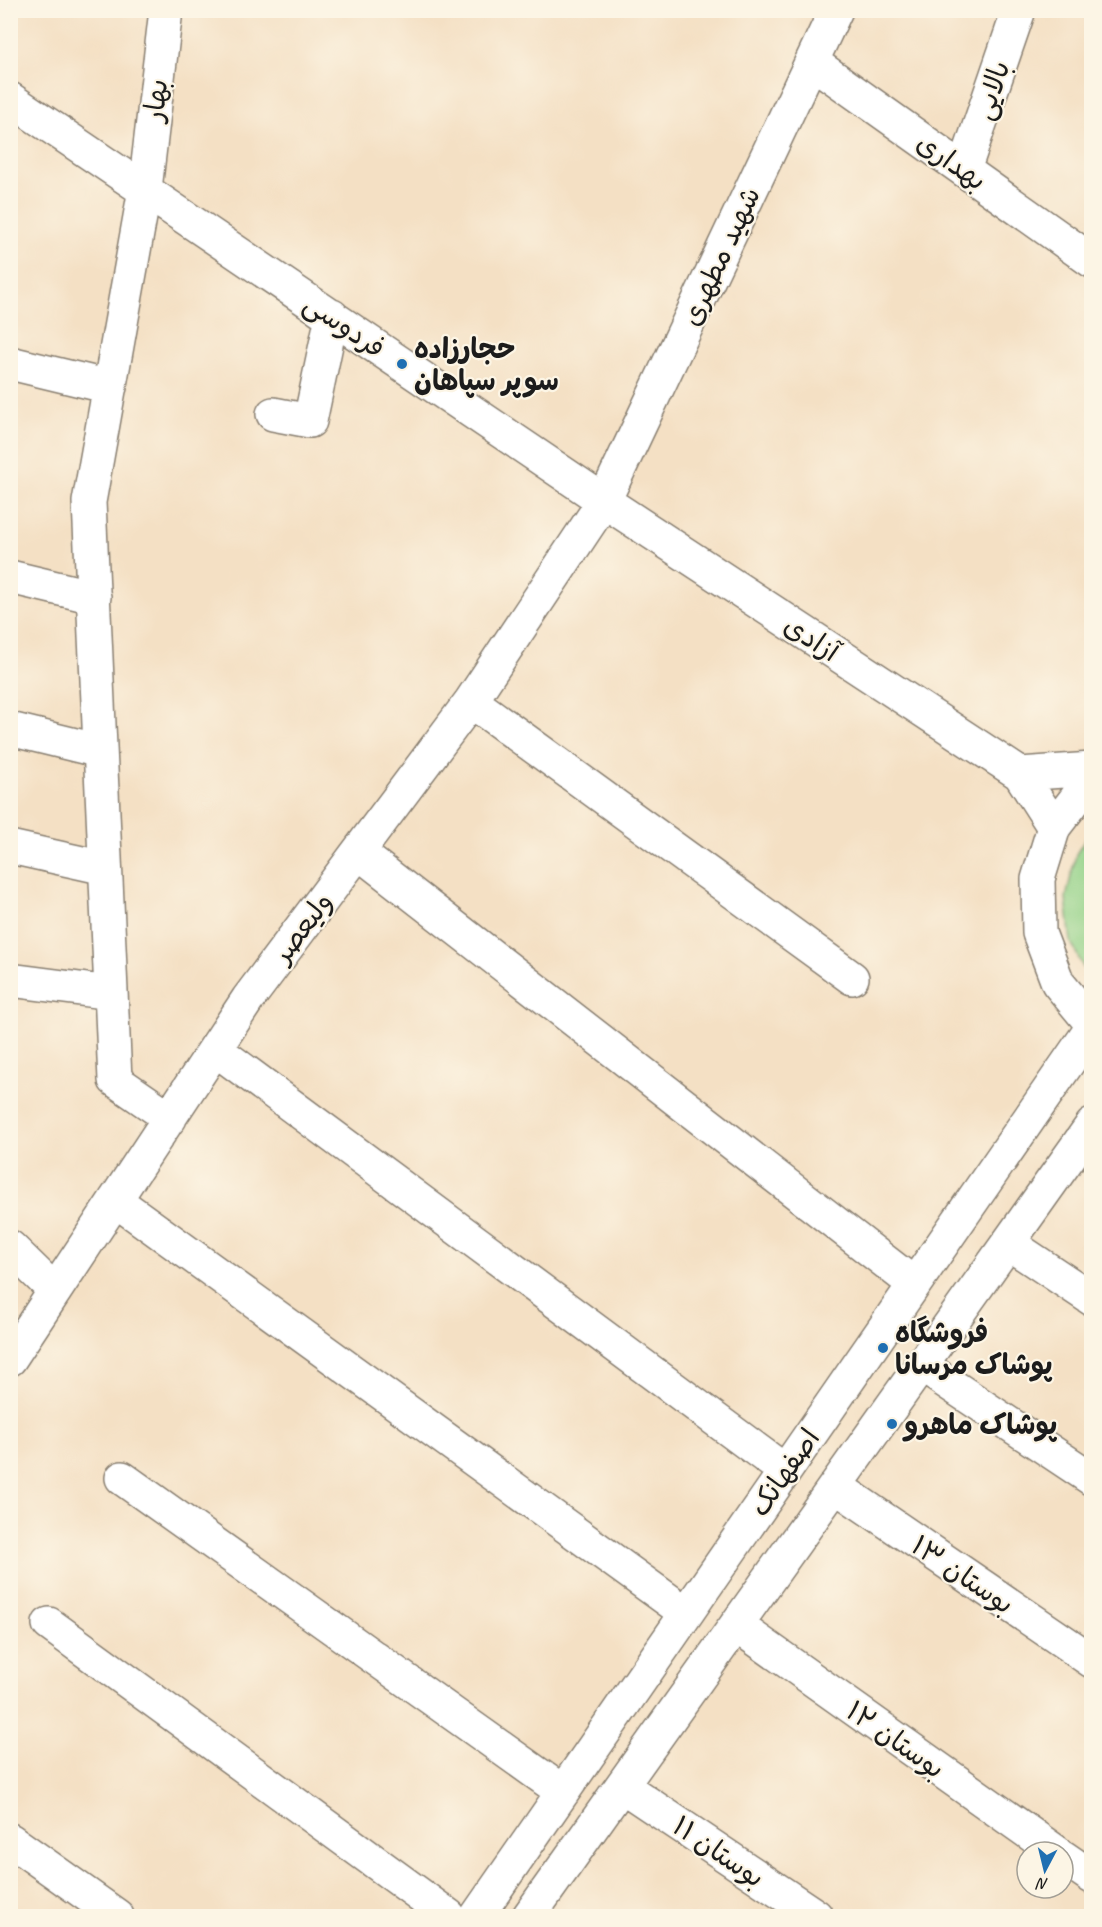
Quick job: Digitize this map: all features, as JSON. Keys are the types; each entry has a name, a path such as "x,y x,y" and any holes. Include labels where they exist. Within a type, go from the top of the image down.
{"street":[{"name":"بهار","path":"166,10 145,189 89,502 115,1080 170,1118"},
{"name":"شهید مطهری","path":"604,501 837,10"},
{"name":"بالایی","path":"964,170 1018,10"},
{"name":"بهداری","path":"812,62 1092,261"},
{"name":"فردوسی","path":"10,99 604,501"},
{"path":"273,414 310,421 332,316"},
{"path":"10,363 110,387"},
{"name":"ولیعصر","path":"10,1359 248,999 471,701 604,501"},
{"name":"آزادی","path":"604,501 1020,774"},
{"path":"10,577 94,597"},
{"path":"471,701 852,978"},
{"path":"10,729 100,751"},
{"path":"1054,827 1020,774 1092,769"},
{"path":"1092,778 1082,787 1054,827 1038,879 1039,933 1058,983 1092,1026"},
{"path":"10,847 105,868"},
{"path":"358,852 914,1284"},
{"path":"10,980 111,993"},
{"name":"اصفهانک","path":"477,1917 1092,1026"},
{"path":"215,1049 785,1471"},
{"name":"اصفهانک","path":"529,1917 1008,1243 1089,1134"},
{"path":"115,1200 686,1613"},
{"path":"1008,1243 1092,1299"},
{"path":"10,1247 55,1291"},
{"path":"921,1365 1092,1479"},
{"path":"122,1478 563,1792"},
{"name":"بوستان ۱۳","path":"835,1486 1092,1661"},
{"path":"49,1624 449,1917"},
{"name":"بوستان ۱۲","path":"736,1625 1039,1840"},
{"name":"بوستان ۱۱","path":"622,1786 816,1917"},
{"path":"10,1840 117,1917"},
{"path":"1075,1865 1092,1877"}],"green space":[{"path":"1091,830 1092,984 1071,942 1066,898 1076,854"}],"place":[{"name":"حجارزاده سوپر سپاهان","path":"402,364"},
{"name":"فروشگاه پوشاک مرسانا","path":"883,1348"},
{"name":"پوشاک ماهرو","path":"892,1424"}]}
